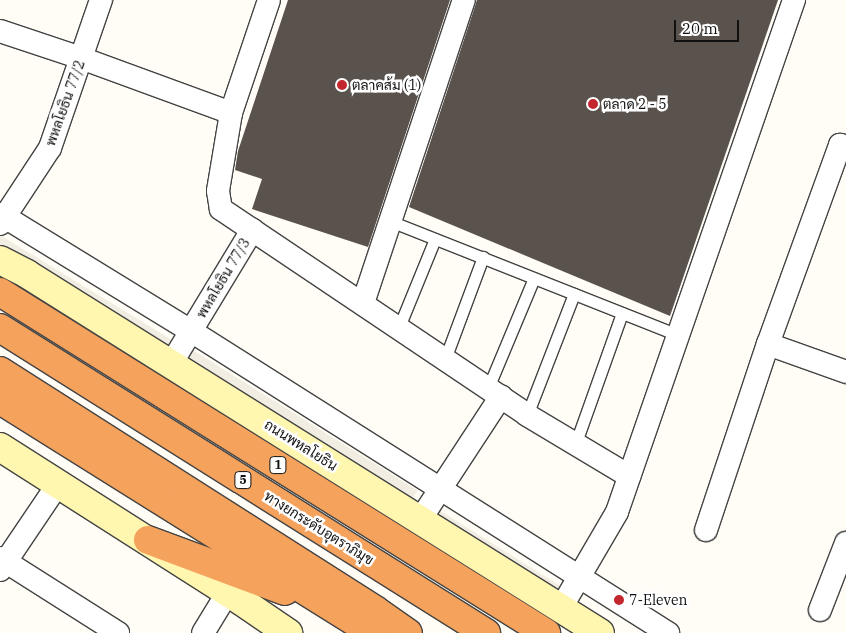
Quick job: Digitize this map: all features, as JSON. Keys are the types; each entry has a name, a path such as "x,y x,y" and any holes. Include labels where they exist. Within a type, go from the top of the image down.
{"highway":[{"name":"1","path":"0,292 546,633"},
{"name":"ทางยกระดับอุตราภิมุข","path":"0,328 486,633"},
{"path":"0,370 376,610 408,633"},
{"path":"0,400 373,633"},
{"path":"148,540 340,612"}],"main road":[{"name":"ถนนพหลโยธิน","path":"0,260 27,274 600,633"},
{"path":"0,447 148,540 288,633"}],"street":[{"name":"พหลโยธิน 77/2","path":"2,218 50,148 101,0"},
{"name":"พหลโยธิน 77/3","path":"171,364 252,230 222,209 218,191 231,112 270,0"},
{"path":"363,303 464,0"},
{"path":"561,608 617,512 794,0"},
{"path":"0,31 231,112"},
{"path":"706,530 768,344 840,146 846,148"},
{"path":"2,218 191,331 578,578 668,633"},
{"path":"252,230 527,414 575,445 629,476"},
{"path":"768,344 846,372"},
{"path":"420,520 441,491 495,392"},
{"path":"58,484 2,563 118,633"},
{"path":"820,610 846,543"},
{"path":"203,633 228,592"}],"lane":[{"path":"390,221 678,335"},
{"path":"399,327 435,239"},
{"path":"445,359 483,257"},
{"path":"495,392 534,278"},
{"path":"527,414 574,294"},
{"path":"575,445 622,313"}],"shaded area":[{"path":"0,235 177,343 168,357 0,252"},
{"path":"191,349 417,490 409,503 183,362"},
{"path":"431,505 563,588 557,597 425,514"}],"building":[{"name":"ตลาคส้ม (1)","path":"288,0 450,0 368,247 252,209 262,179 235,170 238,151"},
{"name":"ตลาด 2 - 5","path":"477,0 778,0 670,316 409,207"}],"place":[{"name":"ตลาคส้ม (1)","path":"342,85"},
{"name":"ตลาด 2 - 5","path":"593,104"},
{"name":"7-Eleven","path":"619,600"}]}
